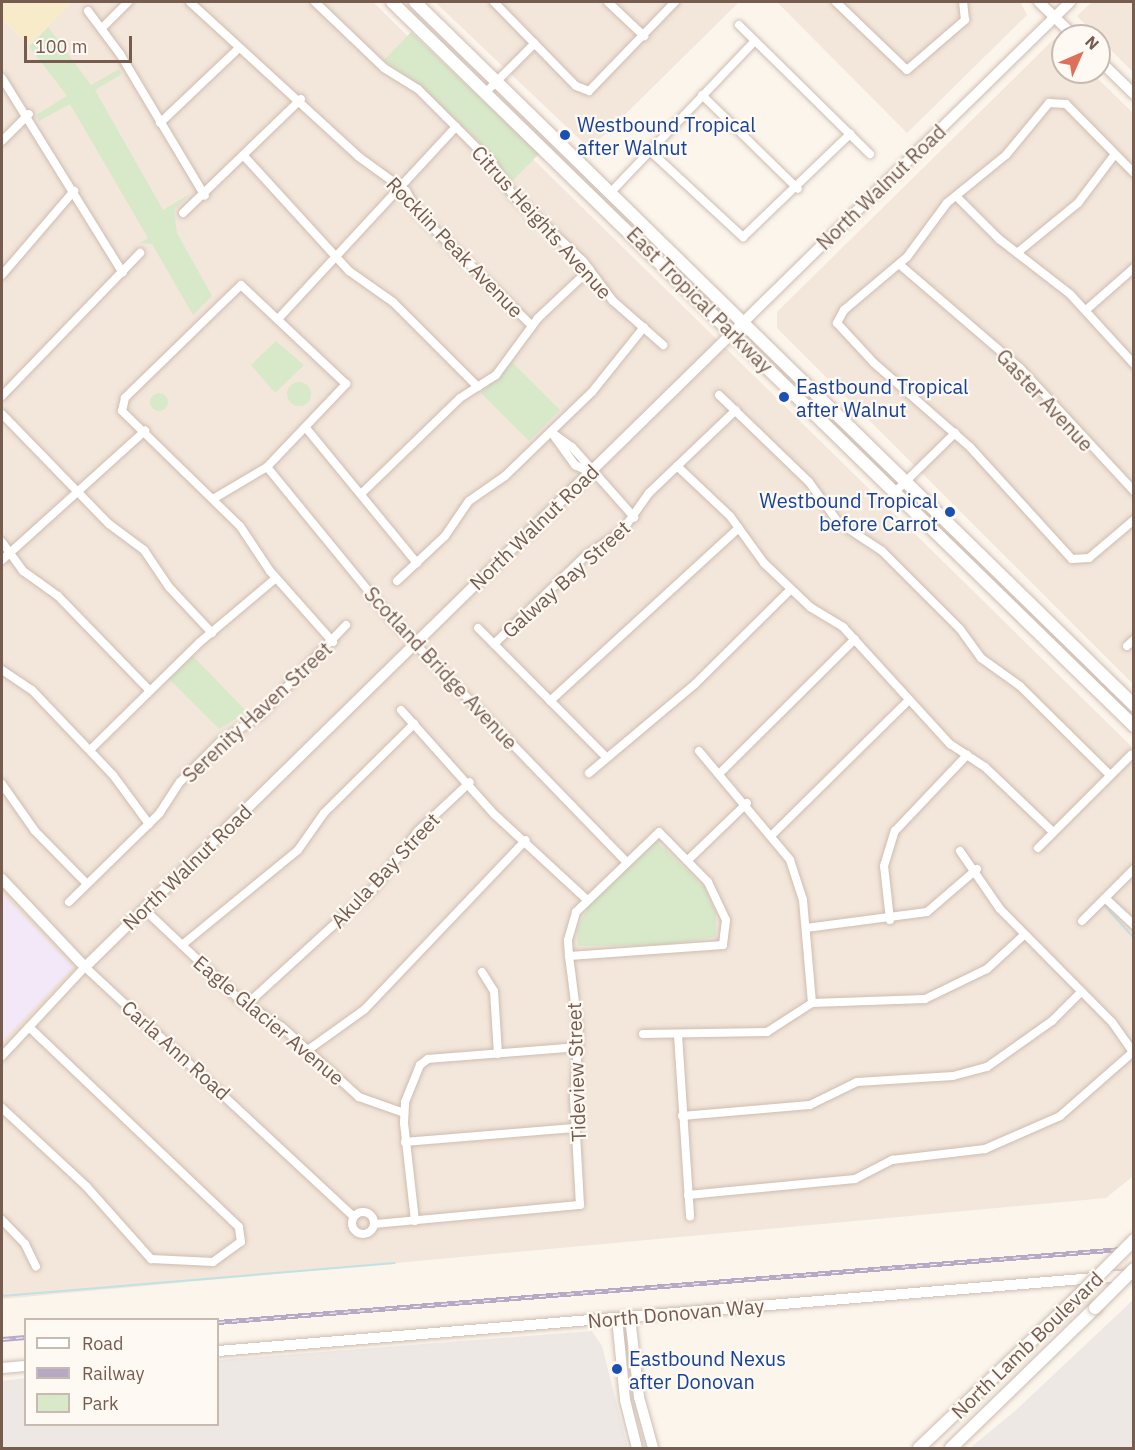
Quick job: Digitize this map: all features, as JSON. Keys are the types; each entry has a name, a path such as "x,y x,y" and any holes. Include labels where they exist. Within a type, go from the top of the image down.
{"main road":[{"name":"East Tropical Parkway","path":"392,2 488,90 732,333 1134,726"},
{"name":"East Tropical Parkway","path":"415,2 499,79 908,479 1134,705"},
{"name":"North Lamb Boulevard","path":"919,1449 1134,1240"},
{"name":"North Lamb Boulevard","path":"951,1449 1134,1269"}],"street":[{"path":"102,28 128,2"},
{"name":"Rocklin Peak Avenue","path":"190,2 238,49 301,99 359,157 398,185 419,214 532,326"},
{"name":"Citrus Heights Avenue","path":"315,2 456,127 492,163 513,195 590,269 614,301 663,345"},
{"path":"494,2 584,90 596,86 675,2"},
{"path":"609,2 644,36"},
{"path":"836,2 907,70 965,20 967,11 963,2"},
{"path":"1039,2 1061,24"},
{"name":"North Walnut Road","path":"2,1056 85,967 1070,2"},
{"path":"88,11 102,28 205,196"},
{"path":"740,25 870,154"},
{"path":"612,191 755,41"},
{"path":"488,90 535,43"},
{"path":"160,123 238,49"},
{"path":"1111,72 1134,94"},
{"path":"2,78 29,114 123,273"},
{"path":"702,95 798,189"},
{"path":"183,213 205,196 301,99"},
{"path":"1134,173 1066,104 1056,101 997,164 956,196 899,264 843,310 837,323 874,363 955,433 1072,559 1080,561 1134,520"},
{"path":"2,141 29,114"},
{"path":"278,319 337,260 398,185 456,127"},
{"path":"650,151 743,237 798,189 850,135"},
{"path":"1017,253 1072,208 1115,154"},
{"path":"244,156 337,260 393,302 478,387"},
{"path":"2,275 74,191"},
{"path":"956,196 1017,253 1086,310 1134,364"},
{"path":"2,396 140,253"},
{"name":"Gaster Avenue","path":"899,264 1032,379 1079,438 1134,491"},
{"path":"1086,310 1134,267"},
{"path":"362,493 460,398 478,387 508,362 532,326 590,269"},
{"path":"213,499 267,467 346,384 241,285 230,290 122,407 213,499 276,578 333,642"},
{"path":"397,581 417,563 469,501 506,476 551,432 644,327"},
{"path":"719,395 809,482 838,522 882,550 960,629 981,658 1020,686 1110,776"},
{"name":"Galway Bay Street","path":"494,644 634,517 677,466 736,410"},
{"path":"2,414 78,492 144,550 168,587 212,633"},
{"path":"306,428 362,493 417,563"},
{"path":"2,560 145,431"},
{"path":"551,432 575,465 590,472 634,517"},
{"path":"896,491 955,433"},
{"path":"677,466 739,528 753,552 791,590 855,639 908,701 1053,832"},
{"name":"Scotland Bridge Avenue","path":"267,467 414,645 625,860"},
{"path":"550,701 739,528"},
{"path":"2,542 9,553 150,691"},
{"path":"90,750 212,633 276,578"},
{"path":"589,773 695,684 791,590"},
{"name":"Serenity Haven Street","path":"69,902 149,824 220,742 259,716 333,642 346,625"},
{"path":"478,628 607,758"},
{"path":"720,773 855,639"},
{"path":"2,670 32,690 90,750 149,824"},
{"path":"773,834 908,701"},
{"path":"401,710 470,782 494,814 526,840 586,899"},
{"path":"182,945 298,849 324,813 414,724"},
{"path":"699,752 773,834 798,881 806,928 812,1003"},
{"path":"890,920 884,866 895,831 967,755"},
{"path":"1038,848 1131,755"},
{"name":"Akula Bay Street","path":"246,1005 373,889 412,838 470,782"},
{"path":"2,784 35,831 87,884"},
{"path":"569,956 723,945 722,909 688,860 747,803"},
{"name":"Tideview Street","path":"414,1221 580,1205 576,1128 579,1047 569,956 571,926 586,899 625,860 659,832 688,860"},
{"path":"308,1050 365,1009 526,840"},
{"path":"688,1195 855,1179 892,1160 985,1149 1060,1116 1133,1052 1000,909 977,869 960,851"},
{"path":"806,928 890,920 927,912 977,869"},
{"path":"1082,921 1134,869"},
{"name":"Carla Ann Road","path":"2,879 85,967 354,1217"},
{"path":"1105,898 1134,926"},
{"name":"Eagle Glacier Avenue","path":"144,909 246,1005 308,1050 359,1097 404,1113"},
{"path":"643,1034 767,1032 812,1003 925,999 987,969 1024,935"},
{"path":"482,972 494,991 498,1054"},
{"path":"682,1116 810,1105 857,1082 952,1076 987,1067 1052,1021 1080,993"},
{"path":"2,1108 86,1186 151,1259 213,1262 242,1237 239,1227 175,1171 132,1120 29,1027"},
{"path":"678,1035 690,1217"},
{"path":"375,1224 414,1221 404,1113 423,1062 579,1047"},
{"path":"405,1142 576,1128"},
{"name":"Carla Ann Road","path":"367,1213 375,1224 362,1234 353,1228 354,1217 367,1213"},
{"path":"2,1220 25,1244 36,1267"},
{"name":"North Donovan Way","path":"219,1351 1134,1275"},
{"path":"630,1317 639,1397 653,1449"},
{"path":"617,1318 625,1400 637,1449"},
{"path":"2,1368 24,1366"}],"shaded area":[{"path":"72,2 373,2 1133,748 1133,1176 1106,1198 2,1299 2,19 29,46"},
{"path":"435,2 739,2 590,149"},
{"path":"777,2 1020,2 1027,15 907,133"},
{"path":"1092,2 1133,2 1133,72 1111,50 1111,24 1085,24 1077,16"},
{"path":"1051,42 1051,84 1103,84 1133,113 1133,684 777,328 777,312"},
{"path":"2,894 73,967 2,1041"},
{"path":"1133,1300 1133,1448 970,1448 1016,1410"},
{"path":"592,1331 602,1346 628,1448 2,1448 2,1381 24,1378 24,1426 219,1426 219,1360"}],"green space":[{"path":"48,27 91,85 119,69 122,74 95,90 163,210 190,194 174,210 177,233 212,296 193,315 152,244 140,243 148,238 70,104 39,121 36,115 67,96 29,46"},
{"path":"411,32 539,154 511,182 494,156 415,81 384,60"},
{"path":"276,341 304,365 275,393 251,365"},
{"path":"512,362 560,410 529,441 481,393"},
{"path":"299,382 308,385 311,394 308,403 299,406 290,403 287,394 290,385"},
{"path":"155,393 163,393 168,398 166,409 155,411 150,406 150,398"},
{"path":"193,656 247,712 219,729 169,679"},
{"path":"655,840 704,886 716,913 716,937 664,945 578,946 577,930 589,904"}],"sand":[{"path":"2,2 72,2 29,46 2,19"}],"waterway":[{"path":"1105,906 1134,938"},
{"path":"2,1296 395,1263"}],"railway":[{"path":"219,1322 1134,1248"},
{"path":"2,1339 24,1337"}],"place":[{"name":"Westbound Tropical after Walnut","path":"565,135"},
{"name":"Eastbound Tropical after Walnut","path":"784,397"},
{"name":"Westbound Tropical before Carrot","path":"950,512"},
{"name":"Eastbound Nexus after Donovan","path":"617,1369"}]}
